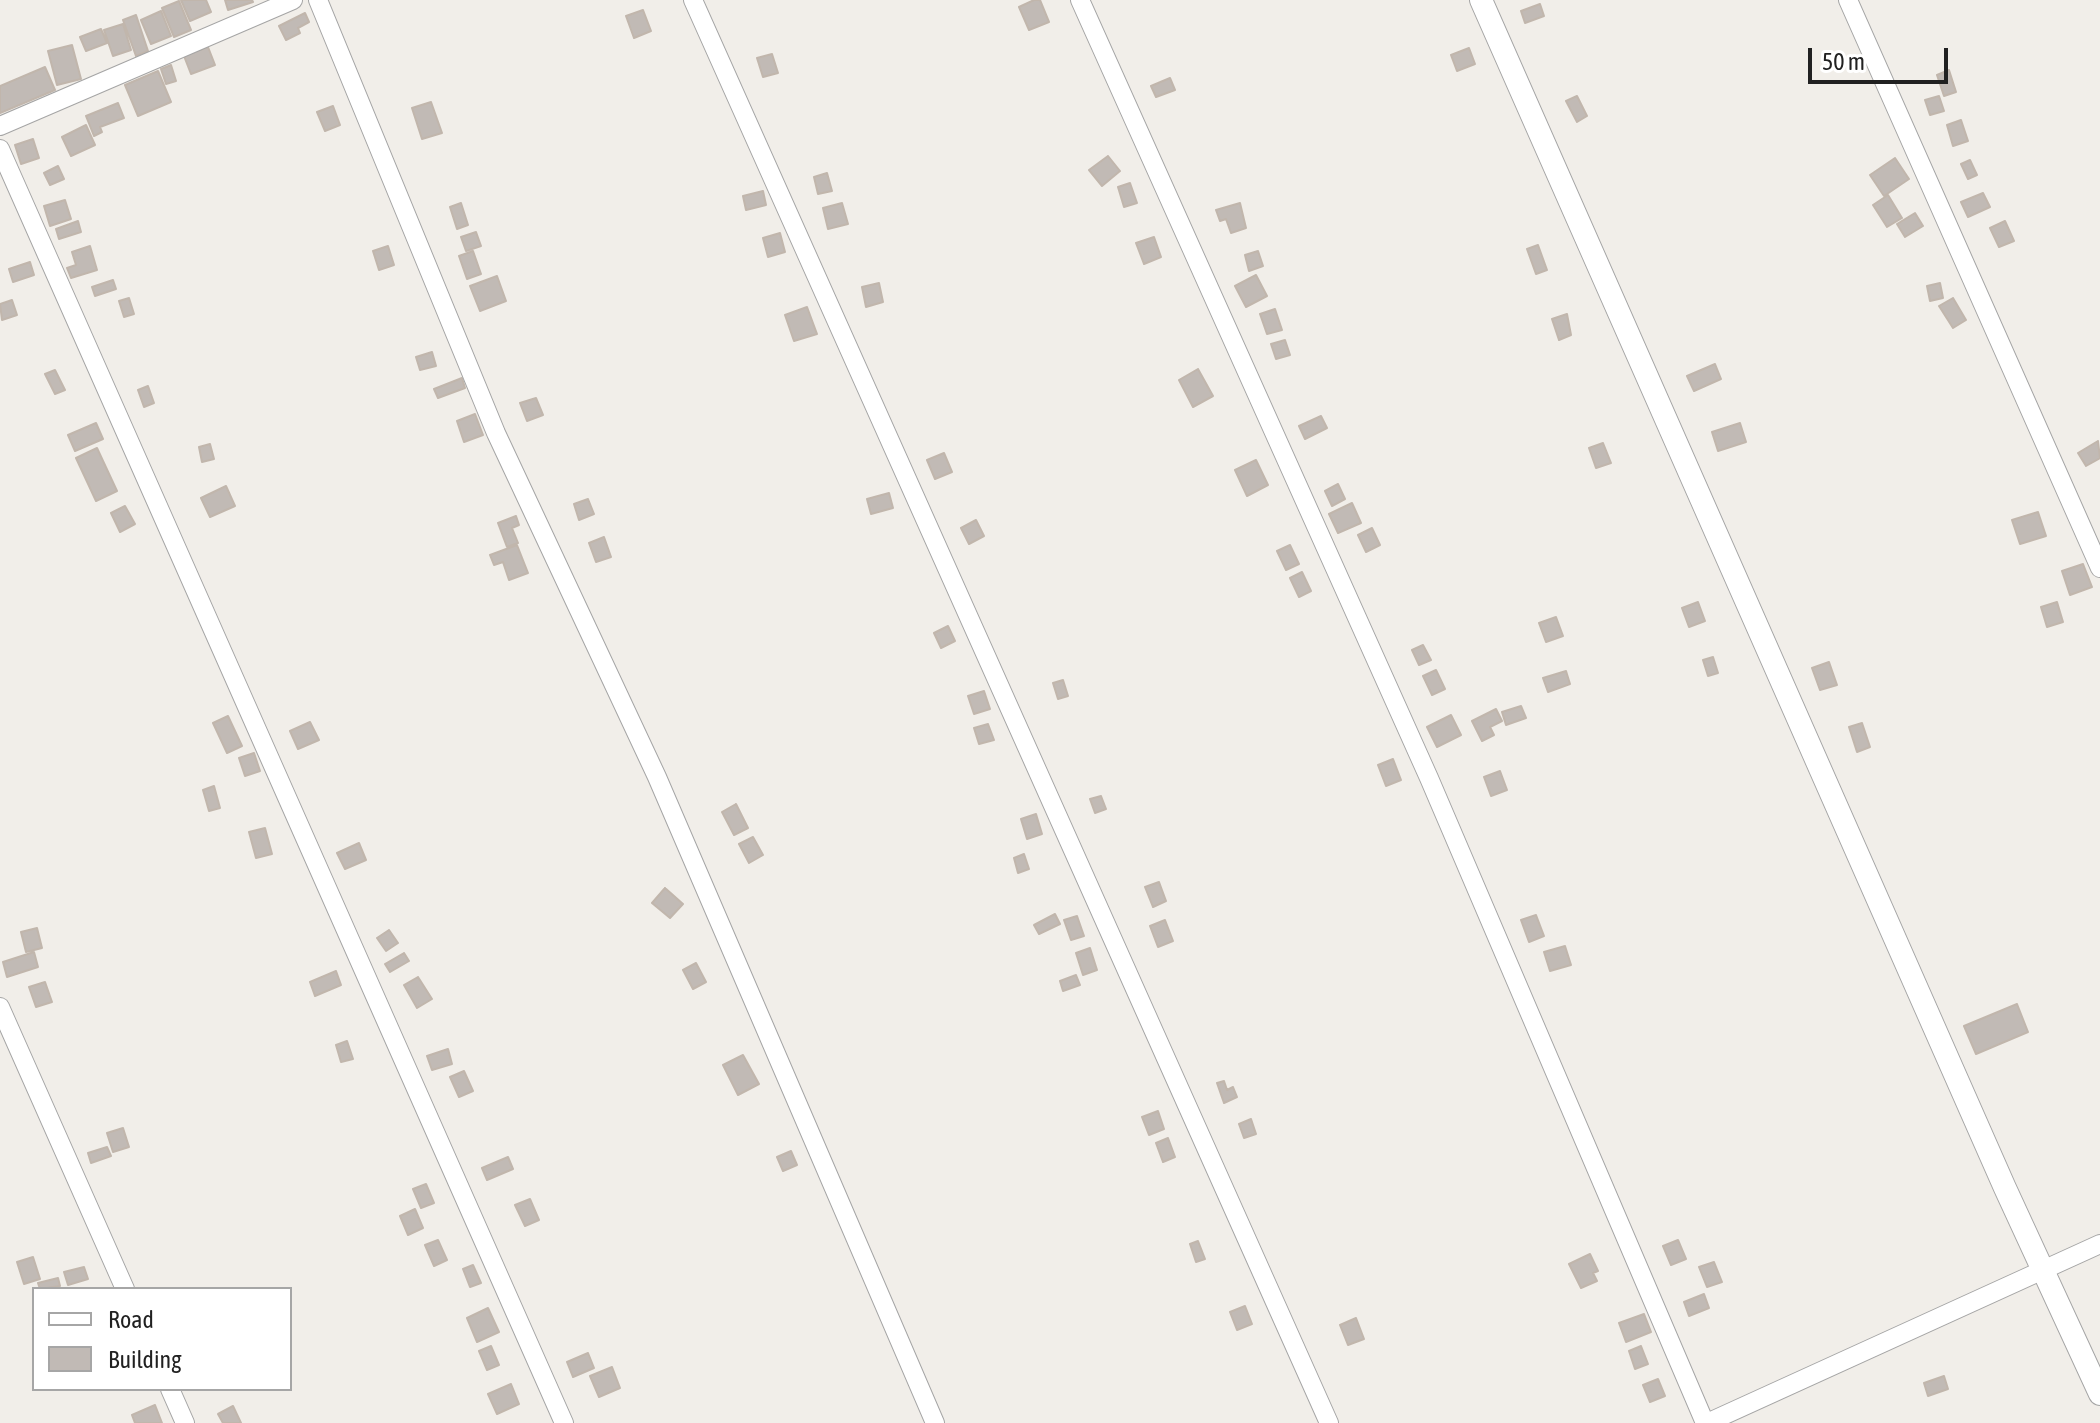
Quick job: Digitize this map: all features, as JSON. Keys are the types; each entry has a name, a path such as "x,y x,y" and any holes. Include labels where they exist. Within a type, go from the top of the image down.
{"street":[{"path":"0,126 293,0"},
{"path":"318,0 496,433 657,777 935,1423"},
{"path":"693,0 1329,1423"},
{"path":"1080,0 1429,778 1706,1423 2100,1244"},
{"path":"1481,0 2100,1394"},
{"path":"1848,0 2100,568"},
{"path":"0,149 564,1423"},
{"path":"0,1007 124,1287"},
{"path":"171,1391 185,1423"}],"building":[{"path":"181,0 206,0 211,12 190,21"},
{"path":"225,0 252,0 253,2 228,10"},
{"path":"1040,0 1049,22 1029,30 1019,7"},
{"path":"179,1 191,30 174,37 162,8"},
{"path":"1540,4 1544,16 1525,23 1521,11"},
{"path":"643,10 651,31 634,38 626,16"},
{"path":"161,11 171,36 151,44 141,20"},
{"path":"305,13 309,22 298,28 300,33 286,40 279,26"},
{"path":"136,15 148,51 136,56 123,20"},
{"path":"123,24 131,50 113,56 104,30"},
{"path":"101,29 107,43 86,51 80,37"},
{"path":"72,45 81,79 57,85 48,51"},
{"path":"208,47 215,65 191,74 184,56"},
{"path":"1469,48 1475,64 1457,71 1451,55"},
{"path":"772,54 778,73 763,77 757,58"},
{"path":"171,65 176,81 166,84 161,69"},
{"path":"45,67 55,90 0,113 0,86"},
{"path":"1949,70 1956,92 1944,96 1937,75"},
{"path":"158,71 171,102 138,116 125,85"},
{"path":"1170,78 1175,90 1156,97 1151,86"},
{"path":"1577,96 1587,116 1577,122 1566,101"},
{"path":"1939,96 1944,111 1930,115 1925,100"},
{"path":"431,102 442,133 422,139 412,108"},
{"path":"118,103 124,118 100,127 102,132 94,136 86,116"},
{"path":"333,106 340,125 325,131 317,112"},
{"path":"1961,120 1968,141 1953,146 1947,125"},
{"path":"86,125 95,145 71,156 62,137"},
{"path":"33,139 39,158 21,164 15,145"},
{"path":"1108,156 1120,171 1102,186 1089,170"},
{"path":"1895,158 1909,179 1884,196 1870,175"},
{"path":"1970,160 1977,175 1968,179 1961,164"},
{"path":"58,166 64,179 50,185 44,173"},
{"path":"827,173 832,191 818,194 814,177"},
{"path":"1130,183 1137,203 1124,207 1118,187"},
{"path":"763,191 766,205 746,210 743,196"},
{"path":"1983,193 1990,207 1968,217 1961,202"},
{"path":"1888,195 1902,218 1887,227 1873,205"},
{"path":"65,200 71,219 50,226 44,206"},
{"path":"461,203 468,225 457,229 450,207"},
{"path":"842,203 848,224 828,229 823,208"},
{"path":"1240,203 1246,228 1231,233 1226,219 1220,221 1216,210"},
{"path":"1915,213 1923,226 1905,237 1897,224"},
{"path":"78,221 81,232 59,239 56,229"},
{"path":"2005,221 2014,241 1999,247 1990,228"},
{"path":"476,232 481,246 466,251 461,237"},
{"path":"780,233 785,252 768,257 763,238"},
{"path":"1154,237 1161,257 1144,264 1136,243"},
{"path":"1538,245 1547,270 1536,274 1527,249"},
{"path":"90,246 97,270 71,278 67,268 76,265 72,252"},
{"path":"388,246 394,265 379,270 373,251"},
{"path":"473,251 481,274 467,279 459,256"},
{"path":"1258,251 1263,266 1249,271 1245,255"},
{"path":"30,262 34,275 13,282 9,269"},
{"path":"1256,275 1267,296 1246,307 1235,286"},
{"path":"497,276 506,301 480,311 470,286"},
{"path":"113,280 116,289 95,296 92,287"},
{"path":"879,283 883,302 866,307 862,287"},
{"path":"1940,283 1943,298 1930,301 1927,286"},
{"path":"129,298 134,314 124,317 119,301"},
{"path":"1953,298 1966,320 1953,328 1939,306"},
{"path":"12,300 17,315 2,320 0,304"},
{"path":"807,307 817,334 794,341 785,315"},
{"path":"1275,309 1282,330 1267,334 1260,314"},
{"path":"1567,314 1571,335 1559,340 1552,319"},
{"path":"1285,340 1290,355 1276,359 1271,344"},
{"path":"432,352 436,366 420,370 416,357"},
{"path":"1715,364 1721,379 1694,391 1687,376"},
{"path":"1198,369 1213,396 1193,407 1179,380"},
{"path":"55,370 65,390 55,394 45,374"},
{"path":"462,378 465,388 438,398 434,389"},
{"path":"148,386 154,403 144,407 138,390"},
{"path":"536,398 543,415 527,421 520,403"},
{"path":"475,414 483,435 464,442 457,421"},
{"path":"1321,416 1327,428 1305,439 1299,426"},
{"path":"96,423 103,439 75,451 68,435"},
{"path":"1740,423 1746,442 1718,451 1712,432"},
{"path":"2098,441 2100,458 2086,466 2078,453"},
{"path":"1603,443 1611,463 1596,468 1589,448"},
{"path":"210,444 214,459 202,462 199,447"},
{"path":"97,448 117,491 96,501 76,458"},
{"path":"944,453 952,472 935,479 927,460"},
{"path":"1256,460 1268,485 1247,496 1235,470"},
{"path":"1338,484 1345,499 1332,506 1325,491"},
{"path":"226,486 235,506 210,517 201,498"},
{"path":"889,493 893,508 871,514 867,499"},
{"path":"588,499 594,514 579,520 574,504"},
{"path":"1352,503 1361,523 1338,533 1329,514"},
{"path":"125,506 135,524 120,532 111,513"},
{"path":"2038,512 2046,536 2020,544 2012,520"},
{"path":"516,516 519,525 512,528 518,543 507,547 498,523"},
{"path":"976,520 984,536 969,544 961,528"},
{"path":"1372,528 1380,545 1366,552 1358,535"},
{"path":"604,537 611,557 596,562 589,543"},
{"path":"517,545 528,573 509,580 503,562 494,565 490,555"},
{"path":"1290,545 1299,564 1286,570 1277,551"},
{"path":"2083,564 2092,587 2070,595 2062,571"},
{"path":"1302,572 1311,591 1299,597 1290,578"},
{"path":"1698,602 1705,621 1689,627 1682,608"},
{"path":"2057,602 2063,622 2047,627 2041,607"},
{"path":"1556,617 1563,636 1546,642 1539,623"},
{"path":"948,626 955,641 941,648 934,633"},
{"path":"1423,645 1431,660 1419,665 1412,650"},
{"path":"1713,657 1718,673 1708,676 1703,660"},
{"path":"1829,662 1837,685 1820,690 1812,668"},
{"path":"1436,670 1445,689 1432,695 1423,676"},
{"path":"1566,671 1570,684 1548,692 1543,678"},
{"path":"1063,680 1068,696 1058,699 1053,683"},
{"path":"984,691 990,709 974,714 968,696"},
{"path":"1521,706 1526,718 1506,725 1502,712"},
{"path":"1496,709 1502,721 1490,727 1494,735 1482,741 1472,721"},
{"path":"1451,715 1461,735 1437,747 1427,727"},
{"path":"228,716 242,746 227,753 213,723"},
{"path":"310,722 319,740 298,749 290,731"},
{"path":"1862,723 1870,747 1857,752 1849,727"},
{"path":"988,724 994,740 979,744 974,728"},
{"path":"254,753 260,771 245,776 239,758"},
{"path":"1393,759 1401,780 1386,786 1378,765"},
{"path":"1500,771 1507,790 1491,796 1484,777"},
{"path":"214,786 220,808 209,811 203,790"},
{"path":"1101,796 1106,809 1095,813 1090,799"},
{"path":"736,804 748,828 734,835 722,812"},
{"path":"1036,814 1042,834 1027,839 1021,819"},
{"path":"265,828 272,854 256,858 249,832"},
{"path":"753,837 763,855 749,863 739,844"},
{"path":"359,843 366,860 345,869 337,853"},
{"path":"1024,854 1029,869 1018,873 1014,858"},
{"path":"1159,882 1166,901 1153,907 1145,887"},
{"path":"665,888 683,904 670,918 652,903"},
{"path":"1055,914 1060,924 1039,934 1034,925"},
{"path":"1536,915 1544,936 1529,942 1521,920"},
{"path":"1077,916 1084,936 1071,940 1064,920"},
{"path":"1165,920 1173,941 1158,947 1150,926"},
{"path":"37,928 42,948 26,952 21,932"},
{"path":"389,930 398,943 386,951 377,938"},
{"path":"1565,946 1571,965 1550,971 1544,952"},
{"path":"1090,948 1097,970 1083,975 1076,953"},
{"path":"34,952 38,967 7,977 3,962"},
{"path":"404,953 409,961 390,972 385,964"},
{"path":"696,963 706,982 693,989 683,970"},
{"path":"336,971 341,985 315,996 310,982"},
{"path":"1076,975 1080,985 1063,991 1060,981"},
{"path":"418,977 432,999 417,1008 404,985"},
{"path":"45,982 52,1002 36,1007 29,987"},
{"path":"2017,1004 2028,1032 1976,1054 1964,1026"},
{"path":"347,1041 353,1059 341,1062 336,1045"},
{"path":"448,1049 452,1064 432,1070 427,1056"},
{"path":"743,1055 759,1084 738,1095 723,1065"},
{"path":"464,1071 473,1091 459,1097 450,1077"},
{"path":"1224,1081 1227,1090 1233,1087 1237,1097 1224,1103 1217,1083"},
{"path":"1158,1111 1164,1129 1149,1135 1142,1117"},
{"path":"1251,1119 1256,1134 1244,1138 1239,1124"},
{"path":"123,1128 129,1147 113,1152 107,1133"},
{"path":"1168,1138 1175,1157 1163,1162 1156,1143"},
{"path":"107,1147 111,1156 91,1163 88,1153"},
{"path":"791,1151 797,1165 783,1171 777,1157"},
{"path":"508,1157 513,1169 487,1180 482,1168"},
{"path":"426,1184 434,1203 421,1208 413,1189"},
{"path":"530,1199 539,1220 525,1226 515,1205"},
{"path":"415,1209 423,1228 408,1235 400,1216"},
{"path":"438,1240 447,1260 434,1266 425,1245"},
{"path":"1678,1240 1686,1259 1671,1265 1663,1246"},
{"path":"1198,1241 1205,1259 1196,1262 1190,1244"},
{"path":"1590,1254 1598,1271 1593,1273 1597,1281 1581,1288 1569,1264"},
{"path":"33,1257 40,1279 24,1284 17,1262"},
{"path":"1714,1262 1722,1282 1707,1287 1699,1267"},
{"path":"473,1265 481,1283 470,1287 463,1269"},
{"path":"84,1267 88,1279 68,1285 64,1272"},
{"path":"58,1278 60,1286 39,1287 38,1283"},
{"path":"1704,1294 1709,1308 1689,1316 1684,1302"},
{"path":"1245,1306 1252,1324 1237,1330 1230,1312"},
{"path":"488,1308 499,1332 477,1342 467,1318"},
{"path":"1644,1314 1651,1332 1626,1342 1619,1323"},
{"path":"1356,1318 1364,1339 1348,1345 1340,1325"},
{"path":"491,1346 499,1365 487,1370 479,1351"},
{"path":"1641,1346 1648,1364 1635,1369 1629,1351"},
{"path":"588,1353 594,1368 573,1377 567,1362"},
{"path":"612,1367 620,1388 599,1397 590,1376"},
{"path":"1944,1376 1948,1389 1928,1396 1924,1383"},
{"path":"1658,1379 1665,1396 1650,1402 1643,1385"},
{"path":"511,1384 519,1404 497,1414 488,1394"},
{"path":"155,1405 162,1423 135,1423 132,1415"},
{"path":"233,1406 241,1423 223,1423 218,1414"}]}
